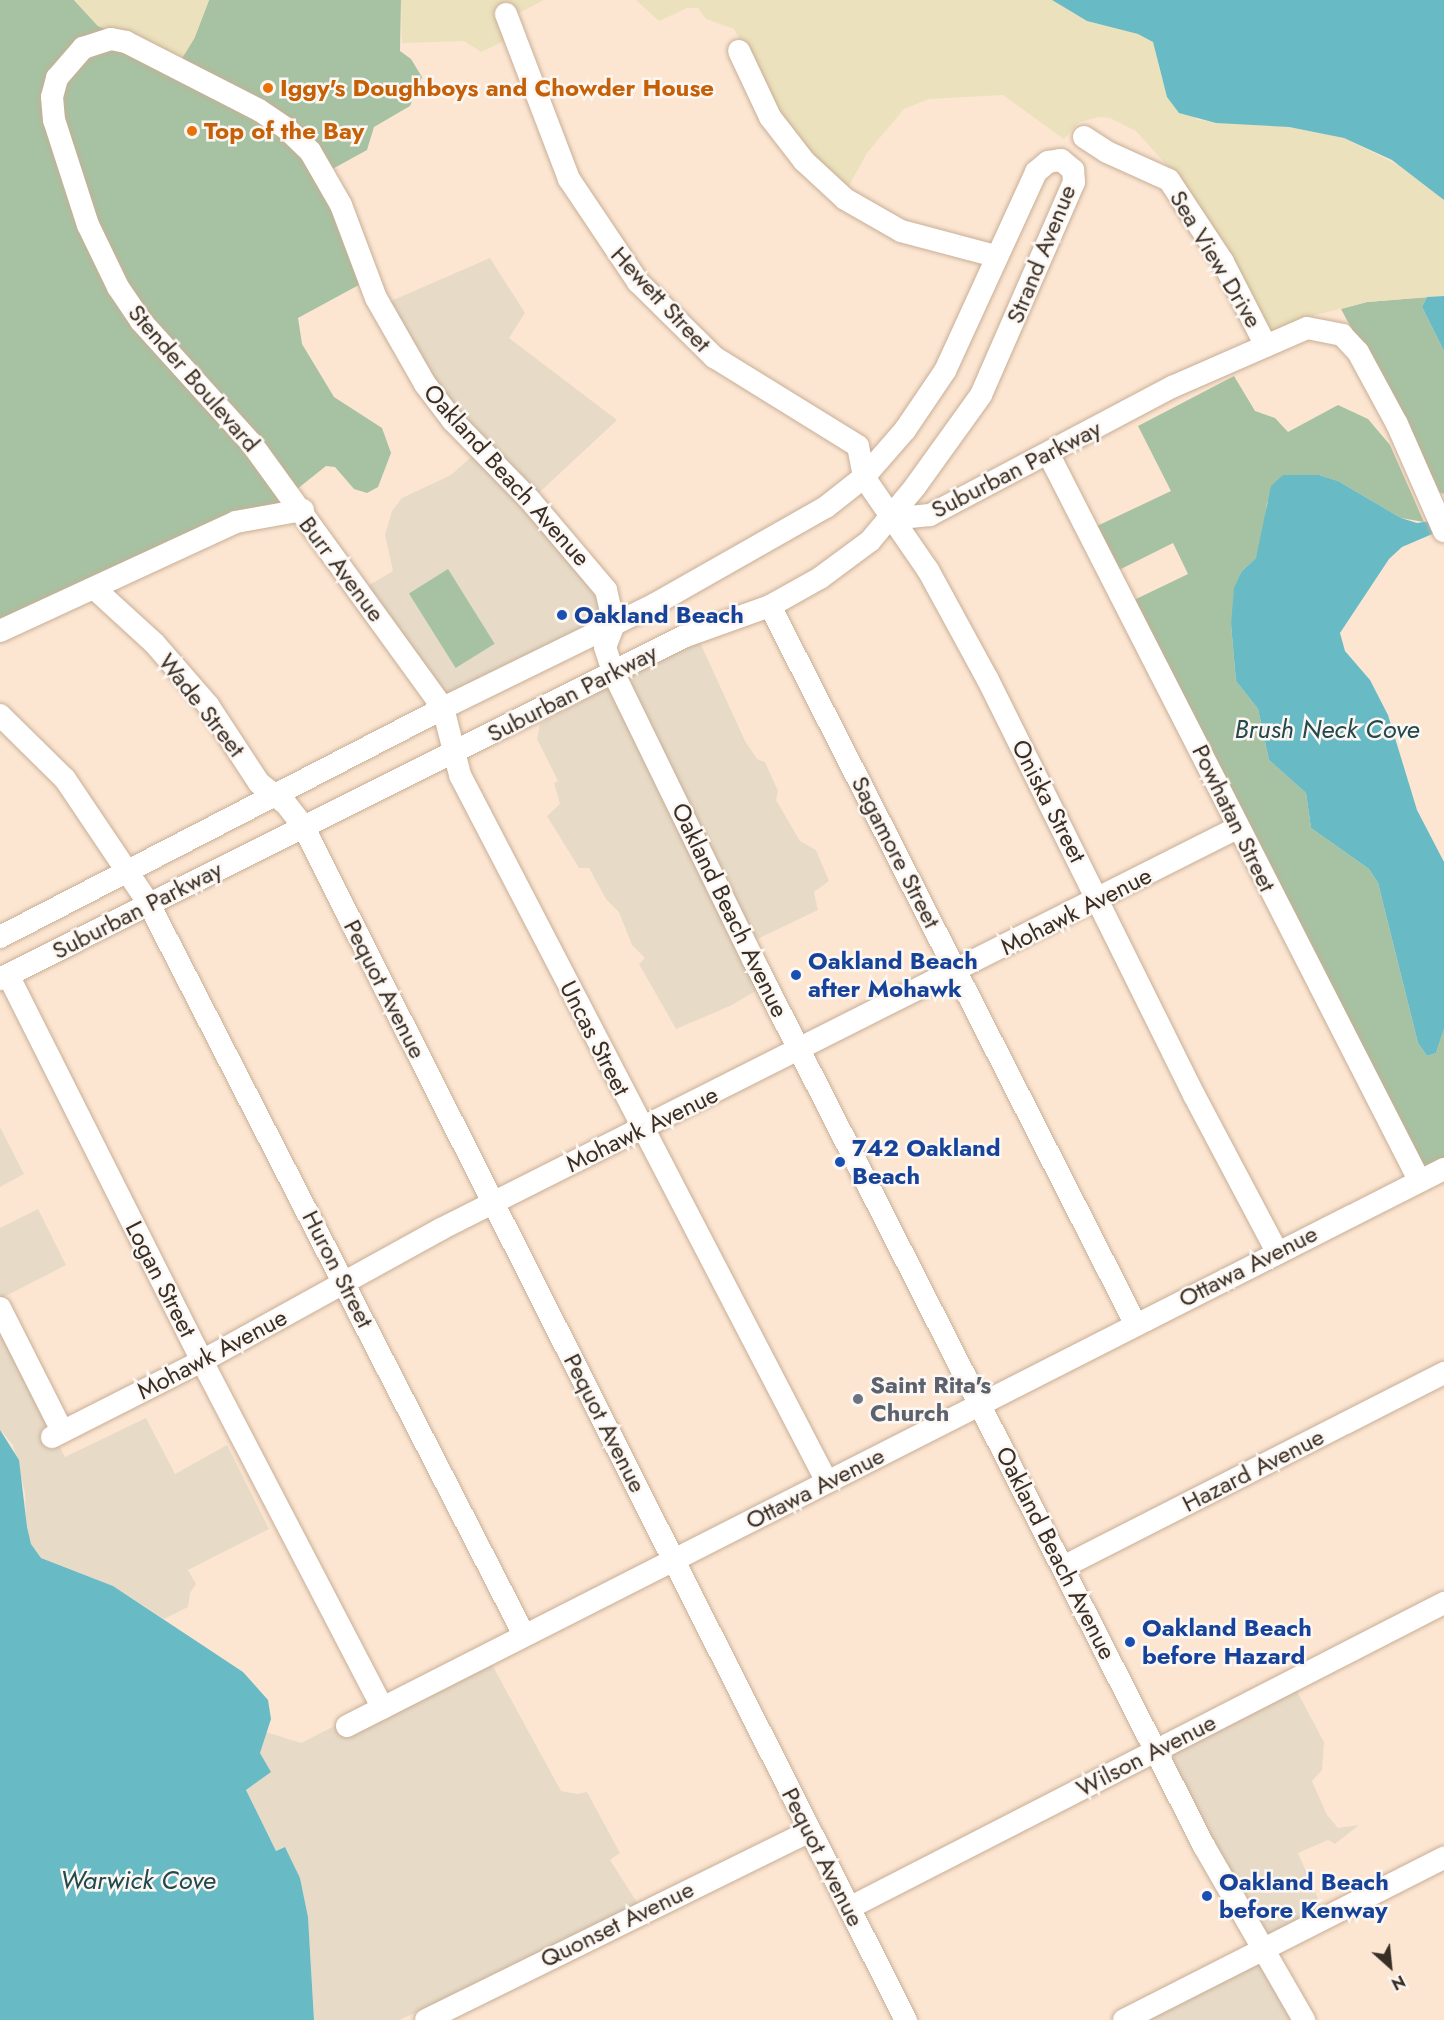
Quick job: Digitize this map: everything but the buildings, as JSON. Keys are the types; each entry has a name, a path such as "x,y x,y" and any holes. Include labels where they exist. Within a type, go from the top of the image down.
{"street":[{"name":"Hewett Street","path":"506,14 569,179 623,263 714,357 858,446 864,477 890,519"},
{"name":"Oakland Beach Avenue","path":"60,137 52,97 57,78 83,48 111,39 216,87 287,129 323,170 341,205 376,298 425,384 453,421 592,569 606,590 614,624 605,646 613,672 800,1050 1204,1846 1304,2020"},
{"path":"739,51 770,117 804,161 845,199 901,231 995,256"},
{"name":"Stender Boulevard","path":"60,137 88,225 127,301 252,444 303,510"},
{"name":"Sea View Drive","path":"1084,137 1107,152 1169,180 1223,262 1266,346 1307,328 1333,331 1351,343 1397,424 1444,531"},
{"name":"Strand Avenue","path":"864,477 904,430 945,371 995,256 1036,172 1048,162 1061,160 1073,170 1074,182 981,394 890,519"},
{"name":"Suburban Parkway","path":"4,977 683,637 770,606 820,578 870,541 890,519 930,515 1049,455 1172,387 1266,346"},
{"name":"Powhatan Street","path":"1049,455 1208,765 1237,828 1419,1180"},
{"name":"Suburban Parkway","path":"0,937 276,797 443,708 614,624 799,524 864,477"},
{"name":"Burr Avenue","path":"0,631 236,522 303,510 443,708 454,752"},
{"name":"Oniska Street","path":"890,519 928,570 1277,1252"},
{"name":"Wade Street","path":"95,589 154,644 200,696 259,783 276,797 303,826"},
{"name":"Sagamore Street","path":"770,606 1135,1323"},
{"name":"Huron Street","path":"0,715 65,779 149,904 345,1282 524,1635"},
{"name":"Uncas Street","path":"454,752 460,775 826,1480"},
{"name":"Pequot Avenue","path":"303,826 906,2020"},
{"name":"Mohawk Avenue","path":"0,1308 57,1434 202,1361 494,1203 957,972 1237,828"},
{"name":"Logan Street","path":"4,977 383,1708"},
{"name":"Ottawa Avenue","path":"347,1726 826,1480 981,1406 1135,1323 1444,1169"},
{"name":"Hazard Avenue","path":"1063,1567 1444,1373"},
{"name":"Wilson Avenue","path":"849,1908 1444,1603"},
{"name":"Quonset Avenue","path":"426,2020 594,1934 810,1831"},
{"path":"1124,2020 1263,1952 1444,1858"}],"shaded area":[{"path":"490,258 525,313 509,338 617,420 529,502 620,608 442,705 361,590 393,571 385,535 392,511 402,498 451,475 480,449 384,304"},
{"path":"698,638 745,741 757,759 765,762 778,791 776,800 800,841 816,850 829,881 814,892 818,910 747,944 764,986 732,1005 676,1029 639,964 645,958 632,945 619,912 606,899 589,868 579,868 547,816 560,804 554,783 558,781 537,739 540,724"},
{"path":"0,1127 24,1174 0,1187"},
{"path":"38,1209 66,1265 0,1299 0,1228"},
{"path":"0,1333 65,1457 146,1418 175,1474 227,1445 269,1529 188,1570 196,1584 190,1593 188,1607 164,1619 113,1586 41,1558 31,1544 26,1527 25,1493 13,1445 0,1430"},
{"path":"484,1650 561,1791 578,1794 587,1792 620,1853 610,1860 649,1921 503,1975 399,2020 314,2020 308,1917 300,1878 285,1847 276,1851 246,1790 271,1772 260,1753 266,1732 301,1743"},
{"path":"1292,1682 1324,1742 1322,1770 1312,1781 1327,1815 1338,1828 1359,1825 1335,1844 1328,1840 1298,1853 1327,1919 1265,1954 1304,2020 1131,2020 1260,1955 1158,1752"}],"green space":[{"path":"0,0 74,0 98,26 194,39 209,0 401,0 400,51 411,59 422,77 410,106 374,127 367,150 327,172 368,280 298,318 302,344 334,397 382,428 391,453 378,487 367,493 354,489 335,467 326,466 272,509 0,625"},
{"path":"1427,297 1422,307 1444,351 1444,494 1439,492 1341,309 1367,302"},
{"path":"1234,376 1255,411 1275,418 1288,432 1338,405 1368,419 1390,445 1424,522 1401,518 1338,481 1319,475 1283,475 1267,503 1262,543 1256,558 1242,571 1231,624 1236,681 1258,709 1269,760 1306,793 1311,828 1369,869 1378,883 1418,1043 1427,1056 1436,1053 1444,1029 1444,1162 1418,1175 1134,600 1188,574 1173,543 1119,570 1097,526 1171,491 1138,426"},
{"path":"448,569 495,644 456,668 409,593"}],"sand":[{"path":"74,0 209,0 194,39 178,65 98,26"},
{"path":"401,0 544,0 511,17 515,36 481,52 464,41 402,43"},
{"path":"636,0 1052,0 1087,21 1138,34 1153,42 1162,79 1197,120 1289,127 1344,138 1406,169 1444,200 1444,296 1367,302 1304,318 1259,340 1180,180 1136,131 1110,118 1100,117 1079,122 1064,139 1003,95 929,99 904,109 867,153 846,191 808,166 734,29 706,19 698,8 687,8 659,21"}],"water":[{"path":"1052,0 1444,0 1444,200 1392,160 1344,138 1289,127 1216,123 1179,113 1167,97 1153,42 1138,34 1087,21"},
{"path":"1444,296 1444,351 1422,307 1427,297"},
{"name":"Brush Neck Cove","path":"1283,475 1319,475 1338,481 1401,518 1417,523 1430,521 1444,529 1402,547 1389,559 1340,633 1345,651 1370,680 1388,715 1417,810 1444,862 1444,1029 1436,1053 1427,1056 1418,1043 1378,883 1369,869 1311,828 1306,793 1269,760 1258,709 1236,681 1231,624 1234,588 1242,571 1256,558 1271,486"},
{"name":"Warwick Cove","path":"0,1430 19,1460 27,1527 31,1544 41,1558 113,1586 243,1672 268,1700 271,1719 260,1753 271,1772 246,1790 276,1851 285,1847 300,1878 308,1917 314,2020 0,2020"}],"place":[{"name":"Iggy's Doughboys and Chowder House","path":"268,88"},
{"name":"Top of the Bay","path":"192,131"},
{"name":"Oakland Beach","path":"562,615"},
{"name":"Oakland Beach after Mohawk","path":"796,975"},
{"name":"742 Oakland Beach","path":"840,1162"},
{"name":"Saint Rita's Church","path":"858,1399"},
{"name":"Oakland Beach before Hazard","path":"1130,1642"},
{"name":"Oakland Beach before Kenway","path":"1207,1896"}]}
